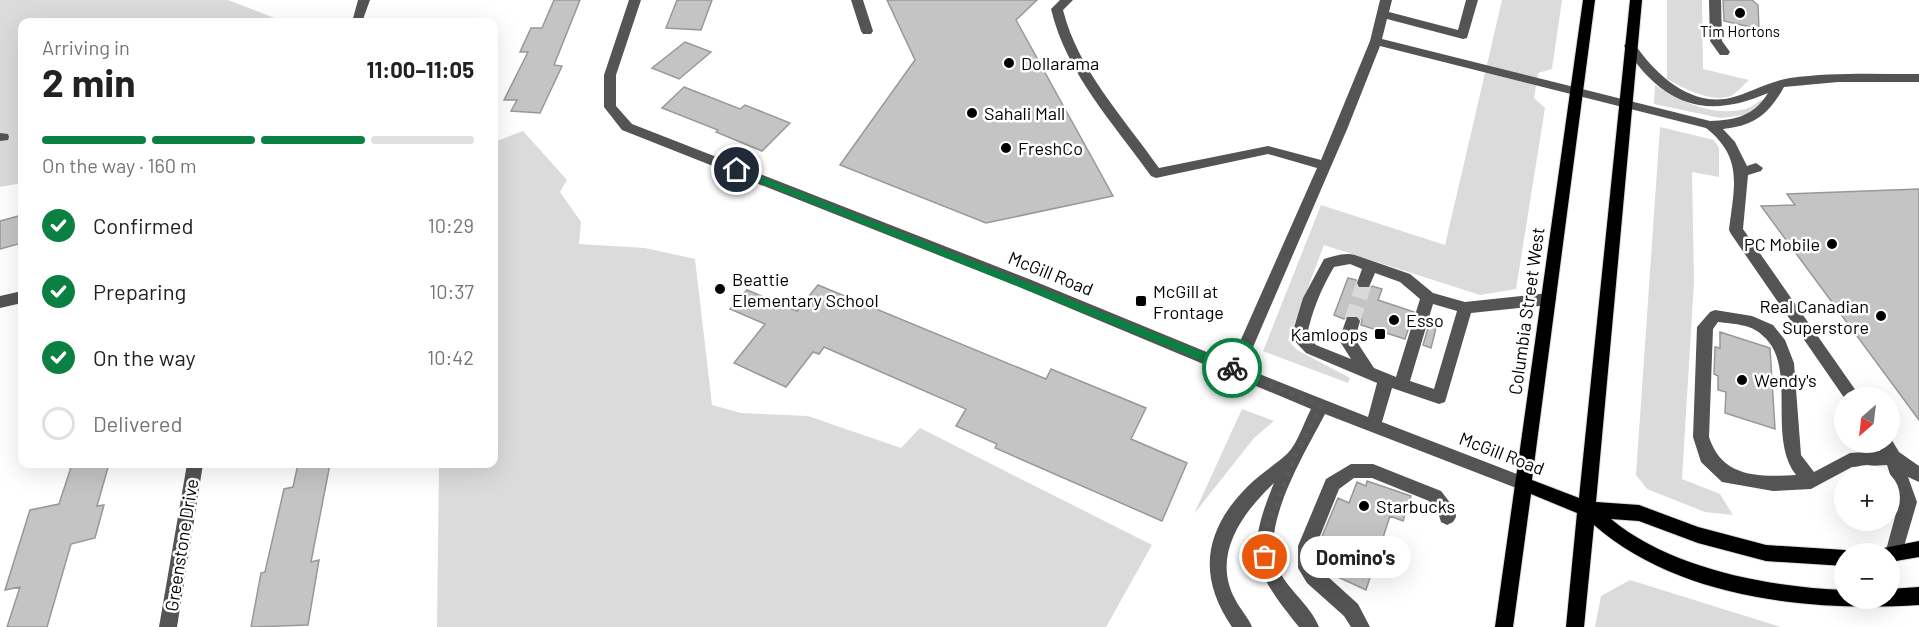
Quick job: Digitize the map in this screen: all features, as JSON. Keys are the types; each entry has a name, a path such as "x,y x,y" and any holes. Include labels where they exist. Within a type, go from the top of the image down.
{"main road":[{"name":"Columbia Street West","path":"1504,627 1589,0"},
{"path":"1575,627 1636,0"},
{"name":"McGill Road","path":"1524,484 1587,509 1637,547 1772,592 1834,599"},
{"name":"McGill Road","path":"1587,509 1639,513 1698,535 1766,553 1834,557"},
{"path":"1900,553 1919,549"},
{"path":"1900,597 1919,596"}],"street":[{"path":"358,18 364,0"},
{"name":"McGill Road","path":"635,0 609,75 610,107 627,127 1236,369 1321,406 1524,484"},
{"path":"857,0 867,31"},
{"path":"1067,0 1057,9 1059,26 1071,53 1156,173 1268,150 1325,166"},
{"path":"1236,369 1325,166 1376,41 1386,0"},
{"path":"1382,14 1463,35 1472,0"},
{"path":"1715,0 1716,41 1724,52"},
{"path":"1376,41 1710,125 1738,124 1753,119 1767,108 1779,84"},
{"path":"1630,46 1640,64 1659,82 1674,92 1697,100 1730,102 1779,84 1820,80 1919,78"},
{"path":"1710,125 1725,136 1749,170 1736,230 1845,387"},
{"path":"1465,308 1438,397 1368,372 1311,348 1299,337 1303,317 1317,282 1329,263 1350,259 1405,278 1428,297 1465,308 1549,299"},
{"path":"1364,283 1370,266"},
{"path":"1372,426 1394,382 1428,297"},
{"path":"0,302 18,298"},
{"path":"1811,482 1793,457 1787,359 1779,343 1753,323 1732,316 1715,316 1705,327 1701,437 1707,457 1728,477 1773,484 1811,482 1850,460 1877,453"},
{"path":"1352,321 1347,340 1368,372"},
{"path":"1310,627 1276,581 1265,557 1265,533 1294,458 1321,406"},
{"path":"1890,453 1908,502 1895,543"},
{"path":"1892,453 1919,476"},
{"path":"1243,627 1228,607 1218,583 1218,559 1223,539 1229,524 1246,498 1273,472 1294,458"},
{"name":"Greenstone Drive","path":"168,627 194,468"},
{"path":"1361,627 1351,610 1313,577 1307,568 1307,546 1332,484 1351,471 1373,471 1435,496 1446,509 1447,517"}],"shaded area":[{"path":"0,0 228,0 275,18 18,18 18,184 0,187"},
{"path":"1502,0 1562,0 1552,69 1538,73 1534,98 1545,108 1516,289 1480,295 1324,245 1288,340 1297,350 1350,378 1348,383 1263,351 1321,205 1445,245"},
{"path":"1667,0 1702,0 1703,69 1749,80 1733,95 1723,98 1706,96 1667,79"},
{"path":"1655,85 1687,102 1722,111 1745,109 1766,98 1754,114 1720,118 1654,104"},
{"path":"1660,127 1714,140 1719,148 1719,177 1692,172 1694,281 1682,479 1720,494 1733,515 1705,512 1647,489 1636,475"},
{"name":"Beattie Elementary School","path":"523,131 567,180 560,192 581,222 579,244 645,248 695,259 712,405 741,413 808,416 901,448 920,428 1152,545 1106,627 437,627 439,468 498,468 498,140"},
{"path":"1242,409 1274,421 1254,438 1194,514"},
{"path":"1630,580 1781,627 1595,627 1601,596"}],"building":[{"path":"554,0 580,0 554,65 562,66 540,113 511,111 517,100 504,100 528,52 520,52 531,28 542,28"},
{"path":"677,0 712,0 701,30 666,28"},
{"name":"Sahali Mall","path":"887,0 1037,0 1016,20 1113,196 986,223 840,165 915,60"},
{"name":"Tim Hortons","path":"1723,0 1752,0 1758,5 1759,29 1724,21"},
{"path":"685,42 711,52 679,79 652,68"},
{"path":"684,87 740,109 745,105 790,123 762,151 716,132 718,130 662,108"},
{"name":"Real Canadian Superstore","path":"1919,189 1919,420 1900,394 1900,387 1895,387 1761,206 1795,205 1787,194"},
{"path":"18,216 18,244 0,249 0,221"},
{"path":"1348,278 1356,280 1359,289 1369,289 1372,286 1382,289 1378,300 1414,312 1405,339 1361,325 1362,320 1357,315 1347,315 1344,319 1334,315"},
{"path":"818,285 1046,379 1051,369 1146,408 1131,439 1187,463 1162,521 995,448 997,444 956,426 966,409 824,347 819,354 813,352 786,387 734,363 765,324 730,309 747,290 797,311"},
{"path":"1431,318 1438,320 1431,348 1423,345"},
{"name":"Wendy's","path":"1720,332 1770,348 1775,429 1725,413 1726,392 1718,390 1718,376 1714,374 1715,347 1720,348"},
{"path":"71,468 108,468 97,506 104,505 95,538 71,544 47,627 7,627 20,587 5,590 30,510 59,504"},
{"path":"297,468 329,468 311,562 319,560 308,625 251,627 261,573 265,572 284,489 293,487"},
{"path":"1367,481 1411,496 1403,521 1390,516 1366,590 1325,571 1330,556 1318,551 1318,546 1338,498 1349,503 1357,482 1366,486"}],"tunnel":[{"path":"1352,321 1364,283"}],"way so far":[{"path":"1232,368 1321,406 1294,458 1265,533 1265,557"}],"place":[{"name":"Tim Hortons","path":"1740,13"},
{"name":"Dollarama","path":"1009,63"},
{"name":"Sahali Mall","path":"972,113"},
{"name":"FreshCo","path":"1006,148"},
{"name":"PC Mobile","path":"1832,244"},
{"name":"Beattie Elementary School","path":"720,289"},
{"name":"McGill at Frontage","path":"1141,301"},
{"name":"Real Canadian Superstore","path":"1881,316"},
{"name":"Esso","path":"1394,320"},
{"name":"Kamloops","path":"1380,334"},
{"name":"Wendy's","path":"1742,380"},
{"name":"Starbucks","path":"1364,506"},
{"name":"Domino's","path":"1265,557"}],"route":[{"path":"737,170 1232,368"}]}
